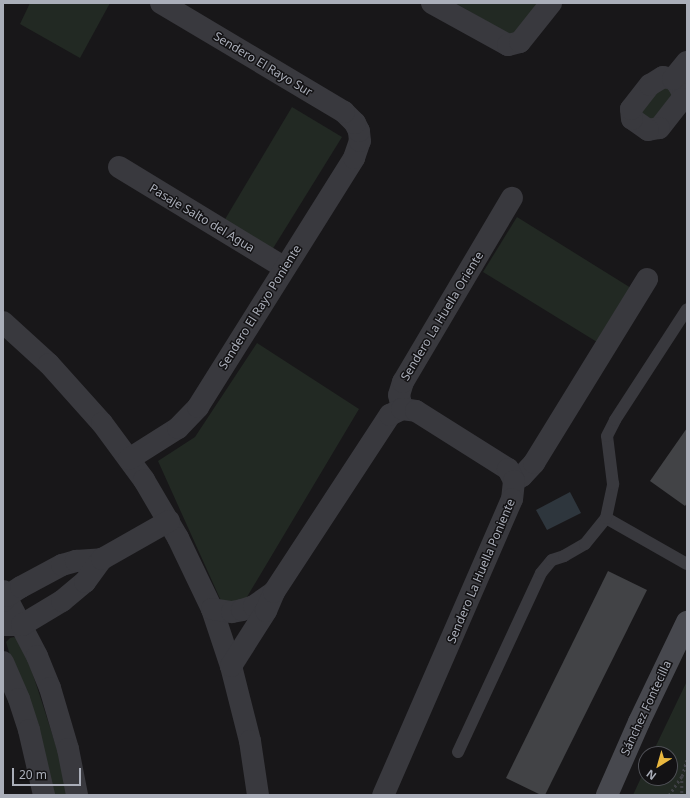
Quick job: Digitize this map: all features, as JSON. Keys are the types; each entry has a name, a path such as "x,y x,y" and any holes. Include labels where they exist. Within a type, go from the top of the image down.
{"street":[{"name":"Sendero El Rayo Sur","path":"161,3 344,112 350,117 359,131"},
{"path":"432,3 502,43 514,44 525,37 551,3"},
{"path":"673,79 687,62"},
{"name":"Sendero El Rayo Poniente","path":"130,459 178,428 198,407 354,158 360,140 359,131"},
{"name":"Pasaje Salto del Agua","path":"119,167 285,268"},
{"name":"Sendero La Huella Oriente","path":"402,409 399,395 403,382 512,198"},
{"path":"231,666 266,611 274,592 385,421 395,412 402,409 416,411 508,469 514,481 522,476 534,463 647,279"},
{"path":"3,322 25,340 102,423 130,459 169,521 199,579 212,609 231,666 250,741 258,795"},
{"name":"Sendero La Huella Poniente","path":"384,795 512,499 514,481"},
{"path":"12,625 74,592 102,559 169,521"},
{"path":"77,795 60,718 37,656 12,625 4,596 62,565 76,561 102,559"},
{"path":"212,609 232,612 242,610 254,606 274,592"},
{"name":"Sánchez Fontecilla","path":"607,795 639,722 687,622"},
{"path":"3,662 19,699 30,730 44,795"}],"lane":[{"path":"458,752 541,573 552,560 564,556 585,544 606,518 614,484 607,436 615,420 687,309"},
{"path":"606,518 687,564"}],"path":[{"path":"682,795 682,776 687,758"},
{"path":"669,795 682,776"}],"shaded area":[{"path":"30,3 110,3 80,58 20,24"},
{"path":"455,3 538,3 512,36"},
{"path":"661,84 676,88 656,125 635,109"},
{"path":"292,107 342,137 272,250 224,221"},
{"path":"517,217 631,288 597,342 483,272"},
{"path":"257,343 359,409 244,602 222,603 158,461 195,437"},
{"path":"570,492 581,513 547,530 536,510"},
{"path":"14,637 18,639 27,657 58,752 68,795 52,795 6,642 10,638"},
{"path":"687,681 687,795 633,795 638,784 638,786 678,786 678,746 656,746"}],"building":[{"path":"687,428 687,503 685,506 650,481"},
{"path":"608,571 647,590 545,795 541,795 506,778"}]}
